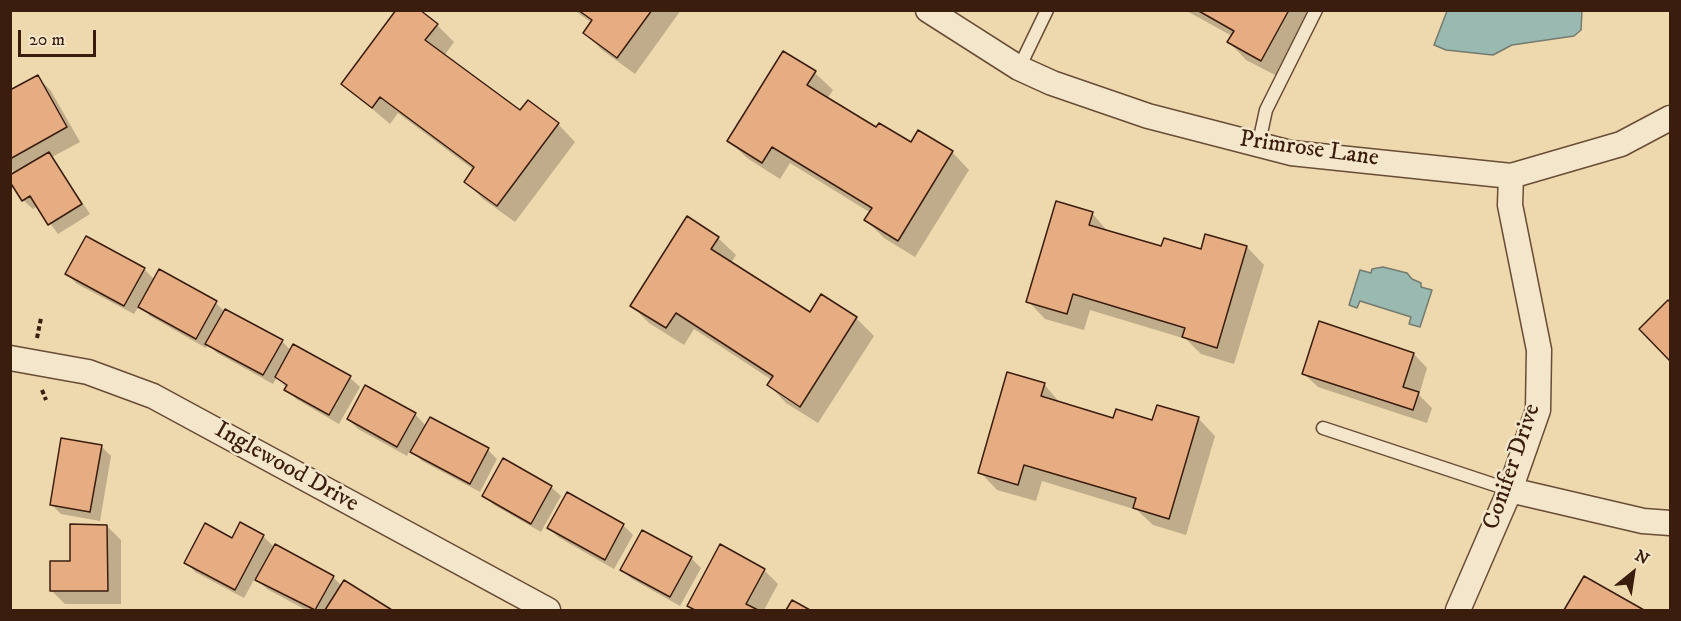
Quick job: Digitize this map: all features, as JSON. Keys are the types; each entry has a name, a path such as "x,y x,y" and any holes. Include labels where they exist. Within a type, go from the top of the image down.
{"street":[{"name":"Primrose Lane","path":"928,10 1018,68 1052,83 1148,116 1258,147 1291,153 1511,176 1621,144 1671,118"},
{"name":"Conifer Drive","path":"1458,610 1510,490 1538,410 1539,350 1510,205 1511,176"},
{"name":"Inglewood Drive","path":"10,358 88,372 153,396 548,610"},
{"path":"1510,490 1643,521 1671,523"}],"lane":[{"path":"1018,68 1047,10"},
{"path":"1258,147 1266,110 1316,10"},
{"path":"1323,428 1510,490"}],"path":[{"path":"36,339 41,318"}],"water":[{"path":"1582,10 1581,30 1574,36 1512,45 1493,55 1446,50 1434,45 1447,11"},
{"path":"1383,267 1407,273 1412,279 1421,283 1421,287 1432,290 1420,327 1409,324 1411,317 1360,301 1357,308 1349,305 1360,270 1371,273 1372,269"}],"building":[{"path":"396,10 420,10 438,24 425,40 520,110 528,100 559,123 497,206 464,182 474,167 380,97 372,108 341,84"},
{"path":"578,10 652,10 617,58 583,33 592,20"},
{"path":"1197,10 1289,10 1261,61 1227,42 1234,31"},
{"path":"783,51 816,71 807,85 876,127 879,123 911,142 918,130 953,151 898,241 864,220 872,208 772,147 762,163 727,141"},
{"path":"38,75 67,127 10,159 10,90"},
{"path":"49,152 82,204 48,225 30,196 22,201 10,182 10,175"},
{"path":"1056,201 1093,212 1089,225 1161,246 1164,238 1201,249 1205,234 1247,246 1217,348 1182,337 1185,328 1073,294 1067,314 1026,302"},
{"path":"687,216 719,237 711,249 810,312 821,294 857,317 800,407 767,385 773,376 676,313 666,328 630,306"},
{"path":"86,236 145,268 124,306 65,274"},
{"path":"159,269 217,301 196,339 138,307"},
{"path":"1668,300 1670,302 1670,361 1639,329"},
{"path":"225,309 283,340 263,375 205,344"},
{"path":"1319,321 1414,353 1403,387 1419,392 1413,410 1302,374"},
{"path":"293,344 351,376 329,415 284,390 287,385 275,377"},
{"path":"1007,372 1045,383 1041,396 1113,418 1116,409 1152,420 1157,405 1199,417 1169,519 1133,508 1136,498 1024,465 1018,485 978,473"},
{"path":"365,385 416,413 397,447 347,419"},
{"path":"430,417 489,448 470,484 410,452"},
{"path":"61,438 102,445 90,512 50,505"},
{"path":"503,458 552,486 531,524 482,496"},
{"path":"567,492 624,524 605,560 547,528"},
{"path":"240,522 264,535 235,590 184,563 205,523 232,538"},
{"path":"70,524 107,525 108,591 50,591 50,561 70,561"},
{"path":"642,530 692,557 670,597 620,570"},
{"path":"275,544 334,576 315,610 255,580"},
{"path":"720,544 765,569 746,604 758,610 695,610 687,606"},
{"path":"1584,576 1644,610 1564,610"},
{"path":"344,580 392,610 325,610"},
{"path":"792,600 810,610 786,610"}]}
